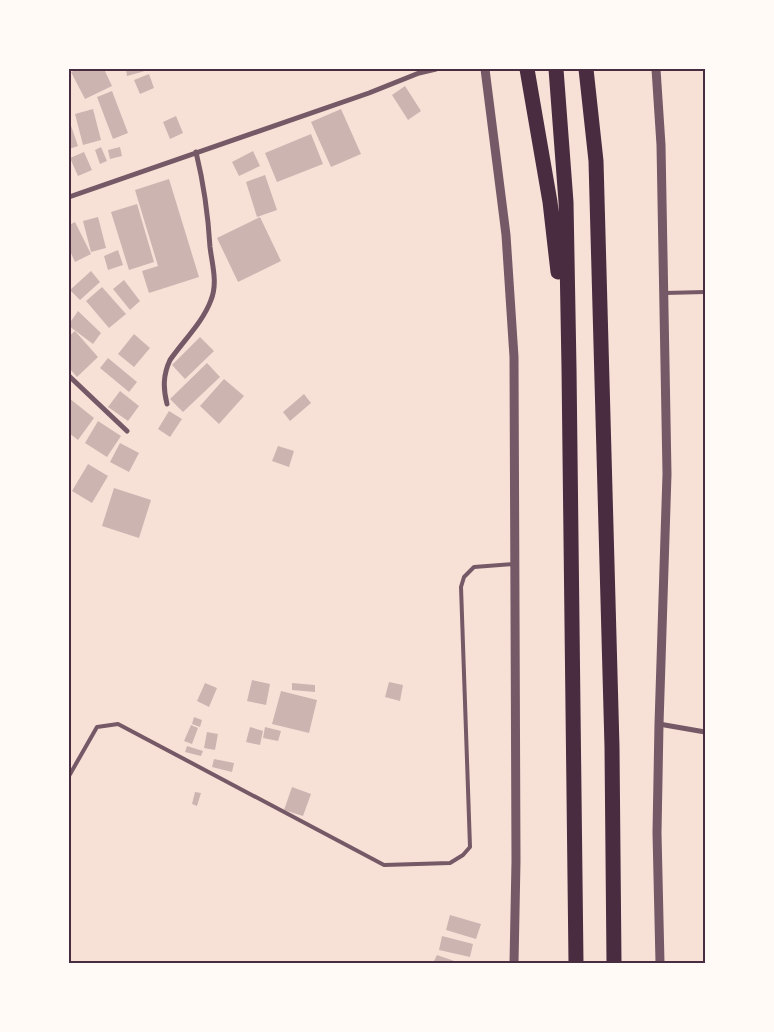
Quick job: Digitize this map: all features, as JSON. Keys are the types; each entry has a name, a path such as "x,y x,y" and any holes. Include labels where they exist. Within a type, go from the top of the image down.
{"highway":[{"path":"527,69 550,202 569,368"},
{"path":"556,69 566,202 576,963"},
{"path":"586,69 596,180 612,747 614,963"}],"street":[{"path":"69,198 368,93 419,73 436,69"},
{"path":"485,69 506,235 514,357 516,861 514,963"},
{"path":"656,69 661,145 667,474 657,833 660,963"},
{"path":"167,404 164,389 166,369 170,360 207,309 212,298 215,282 203,179 196,152"},
{"path":"69,376 127,431"},
{"path":"659,724 705,732"}],"lane":[{"path":"664,293 705,292"},
{"path":"69,776 97,727 118,724 384,865 450,863 463,855 470,847 461,587 464,578 474,567 514,564"}],"building":[{"path":"79,69 104,69 112,86 85,99 71,72"},
{"path":"126,69 144,69 145,71 127,76"},
{"path":"149,74 154,88 140,94 134,80"},
{"path":"405,86 421,111 408,120 392,95"},
{"path":"112,91 128,133 113,139 97,97"},
{"path":"93,109 101,140 83,145 75,114"},
{"path":"341,109 361,154 331,167 311,122"},
{"path":"176,116 183,133 170,139 163,122"},
{"path":"69,120 78,146 69,149"},
{"path":"311,134 323,164 277,182 265,153"},
{"path":"101,147 107,161 100,164 95,150"},
{"path":"120,147 122,156 110,159 108,150"},
{"path":"253,151 260,166 239,176 232,162"},
{"path":"84,152 92,170 78,176 70,158"},
{"path":"265,175 277,210 257,217 246,182"},
{"path":"169,179 199,277 149,293 142,271 158,266 135,190"},
{"path":"137,204 154,262 129,270 111,212"},
{"path":"98,217 106,248 91,252 83,221"},
{"path":"260,217 281,261 238,282 217,238"},
{"path":"75,222 91,254 75,262 69,249 69,225"},
{"path":"118,250 123,265 108,270 104,256"},
{"path":"91,271 100,282 80,300 70,290"},
{"path":"124,280 140,301 130,310 113,289"},
{"path":"102,287 126,314 109,328 86,301"},
{"path":"78,311 101,333 93,344 69,326"},
{"path":"75,331 98,357 77,377 69,368 69,336"},
{"path":"134,334 150,348 134,367 118,354"},
{"path":"200,337 214,351 185,379 172,365"},
{"path":"108,358 137,382 129,392 100,368"},
{"path":"207,363 220,377 183,412 170,399"},
{"path":"224,379 244,396 219,424 200,406"},
{"path":"120,391 139,406 128,421 108,407"},
{"path":"304,394 311,403 290,421 283,412"},
{"path":"69,398 94,418 78,440 69,433"},
{"path":"169,411 182,419 170,437 158,429"},
{"path":"98,421 121,436 107,457 85,443"},
{"path":"120,443 139,453 129,472 110,462"},
{"path":"278,446 294,451 289,467 272,461"},
{"path":"88,464 108,476 92,503 72,491"},
{"path":"114,488 151,500 139,538 102,526"},
{"path":"252,680 270,684 266,705 247,701"},
{"path":"389,682 403,685 400,701 385,697"},
{"path":"205,683 217,688 209,707 197,701"},
{"path":"292,683 315,685 315,692 292,690"},
{"path":"281,691 317,700 309,733 272,724"},
{"path":"194,717 202,720 200,727 192,724"},
{"path":"191,725 198,728 192,744 184,741"},
{"path":"250,727 263,731 260,745 246,742"},
{"path":"265,727 281,731 278,741 263,738"},
{"path":"207,732 218,734 215,750 204,748"},
{"path":"187,746 203,751 201,756 185,752"},
{"path":"214,759 234,763 232,772 212,767"},
{"path":"292,787 311,794 303,816 284,810"},
{"path":"195,792 201,793 197,806 192,804"},
{"path":"450,915 481,924 476,939 446,930"},
{"path":"442,936 473,944 470,957 439,950"},
{"path":"437,955 460,963 433,963"}]}
